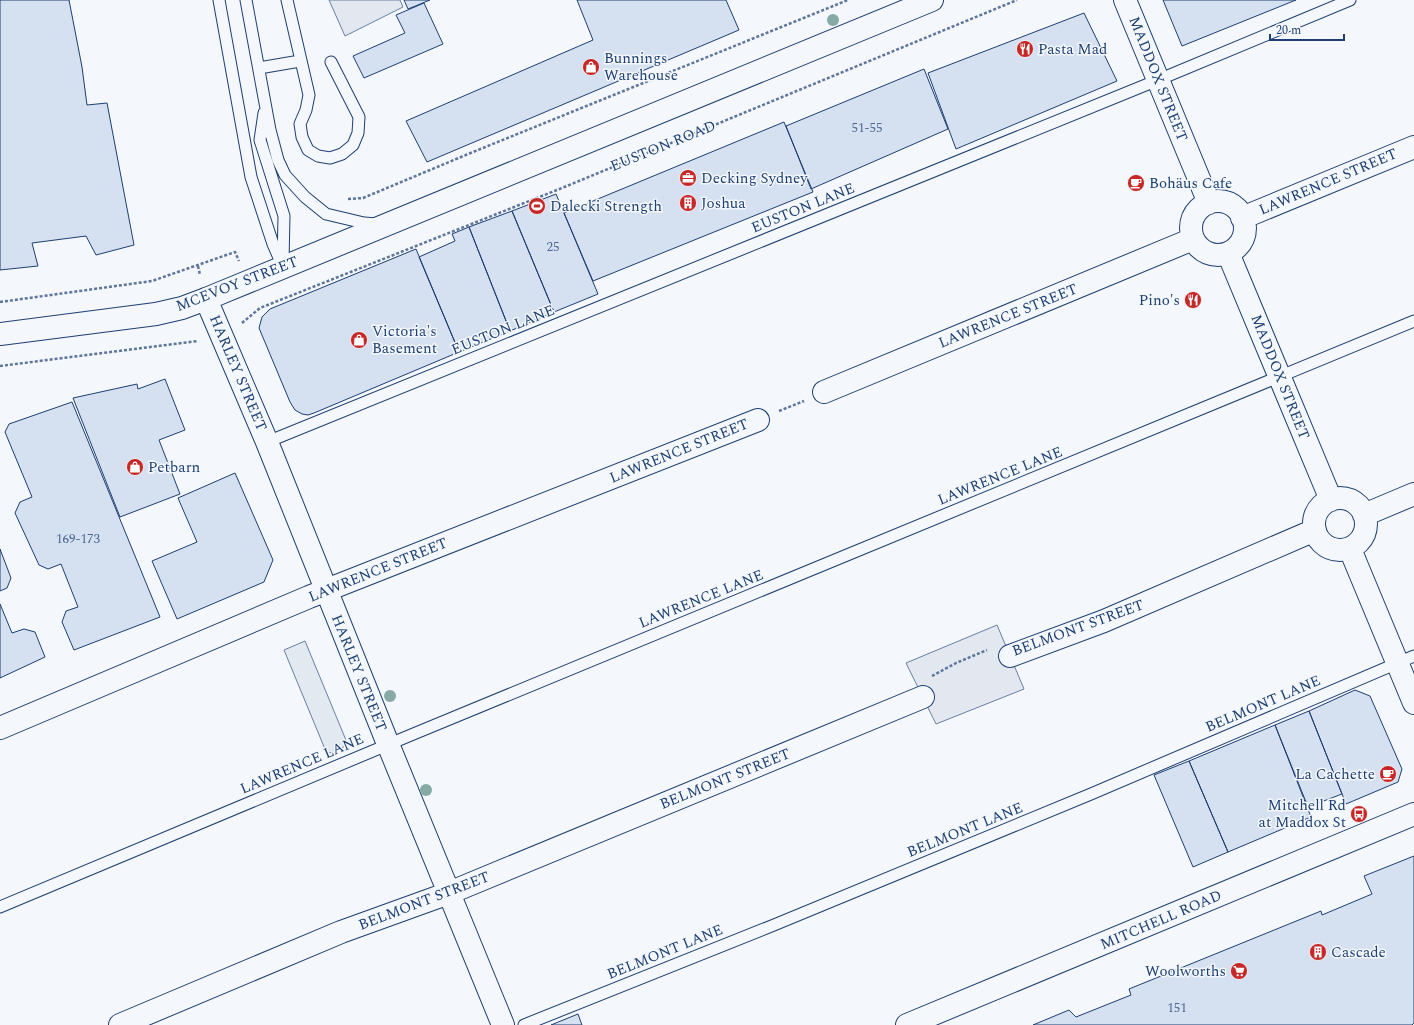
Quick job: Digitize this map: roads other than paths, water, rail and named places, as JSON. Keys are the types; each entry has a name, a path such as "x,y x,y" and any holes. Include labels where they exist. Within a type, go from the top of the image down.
{"street":[{"path":"388,224 932,0"},
{"name":"MADDOX STREET","path":"1125,0 1209,203"},
{"name":"LAWRENCE STREET","path":"1242,218 1414,147"},
{"path":"1218,201 1229,204 1238,211 1242,218 1245,226 1241,242 1236,248 1228,253 1212,255 1201,249 1193,239 1191,232 1193,217 1197,211 1209,203 1218,201"},
{"name":"MCEVOY STREET","path":"0,334 156,314 182,308 388,224"},
{"name":"LAWRENCE STREET","path":"824,392 1193,239"},
{"name":"MADDOX STREET","path":"1228,253 1331,500"},
{"name":"HARLEY STREET","path":"206,299 267,442 326,591 503,1025"},
{"name":"LAWRENCE STREET","path":"0,728 326,591 758,420"},
{"path":"1364,515 1414,494"},
{"path":"1339,498 1354,502 1364,515 1366,523 1365,531 1362,538 1350,549 1335,550 1328,547 1322,543 1314,530 1316,515 1319,509 1331,500 1339,498"},
{"name":"BELMONT STREET","path":"1010,656 1104,621 1314,530"},
{"path":"1350,549 1406,659 1414,703"},
{"name":"BELMONT STREET","path":"120,1025 341,932 449,894 923,697"},
{"name":"MITCHELL ROAD","path":"907,1025 1414,814"}],"lane":[{"path":"219,0 251,177 273,244 283,266"},
{"path":"222,20 224,0"},
{"path":"246,0 265,103 277,154 285,175 305,197 326,214 364,223 388,224"},
{"path":"287,0 309,95 306,110 300,124 302,137 308,150 318,156 330,158 342,154 353,145 358,134 359,117 331,62"},
{"name":"EUSTON LANE","path":"267,442 1158,80 1350,0"},
{"path":"259,68 300,61"},
{"path":"265,103 260,140 284,216 283,266"},
{"name":"LAWRENCE LANE","path":"0,907 388,744 1414,321"},
{"name":"BELMONT LANE","path":"524,1025 781,922 1091,794 1406,659"}],"place":[{"name":"Pasta Mad","path":"1025,49"},
{"name":"Bunnings Warehouse","path":"591,67"},
{"name":"Decking Sydney","path":"688,178"},
{"name":"Bohäus Cafe","path":"1136,183"},
{"name":"Joshua","path":"688,203"},
{"name":"Dalecki Strength","path":"537,206"},
{"name":"Pino's","path":"1193,300"},
{"name":"Victoria's Basement","path":"359,340"},
{"name":"Petbarn","path":"135,467"},
{"name":"La Cachette","path":"1388,774"},
{"name":"Mitchell Rd at Maddox St","path":"1359,814"},
{"name":"Cascade","path":"1318,952"},
{"name":"Woolworths","path":"1239,971"}]}
